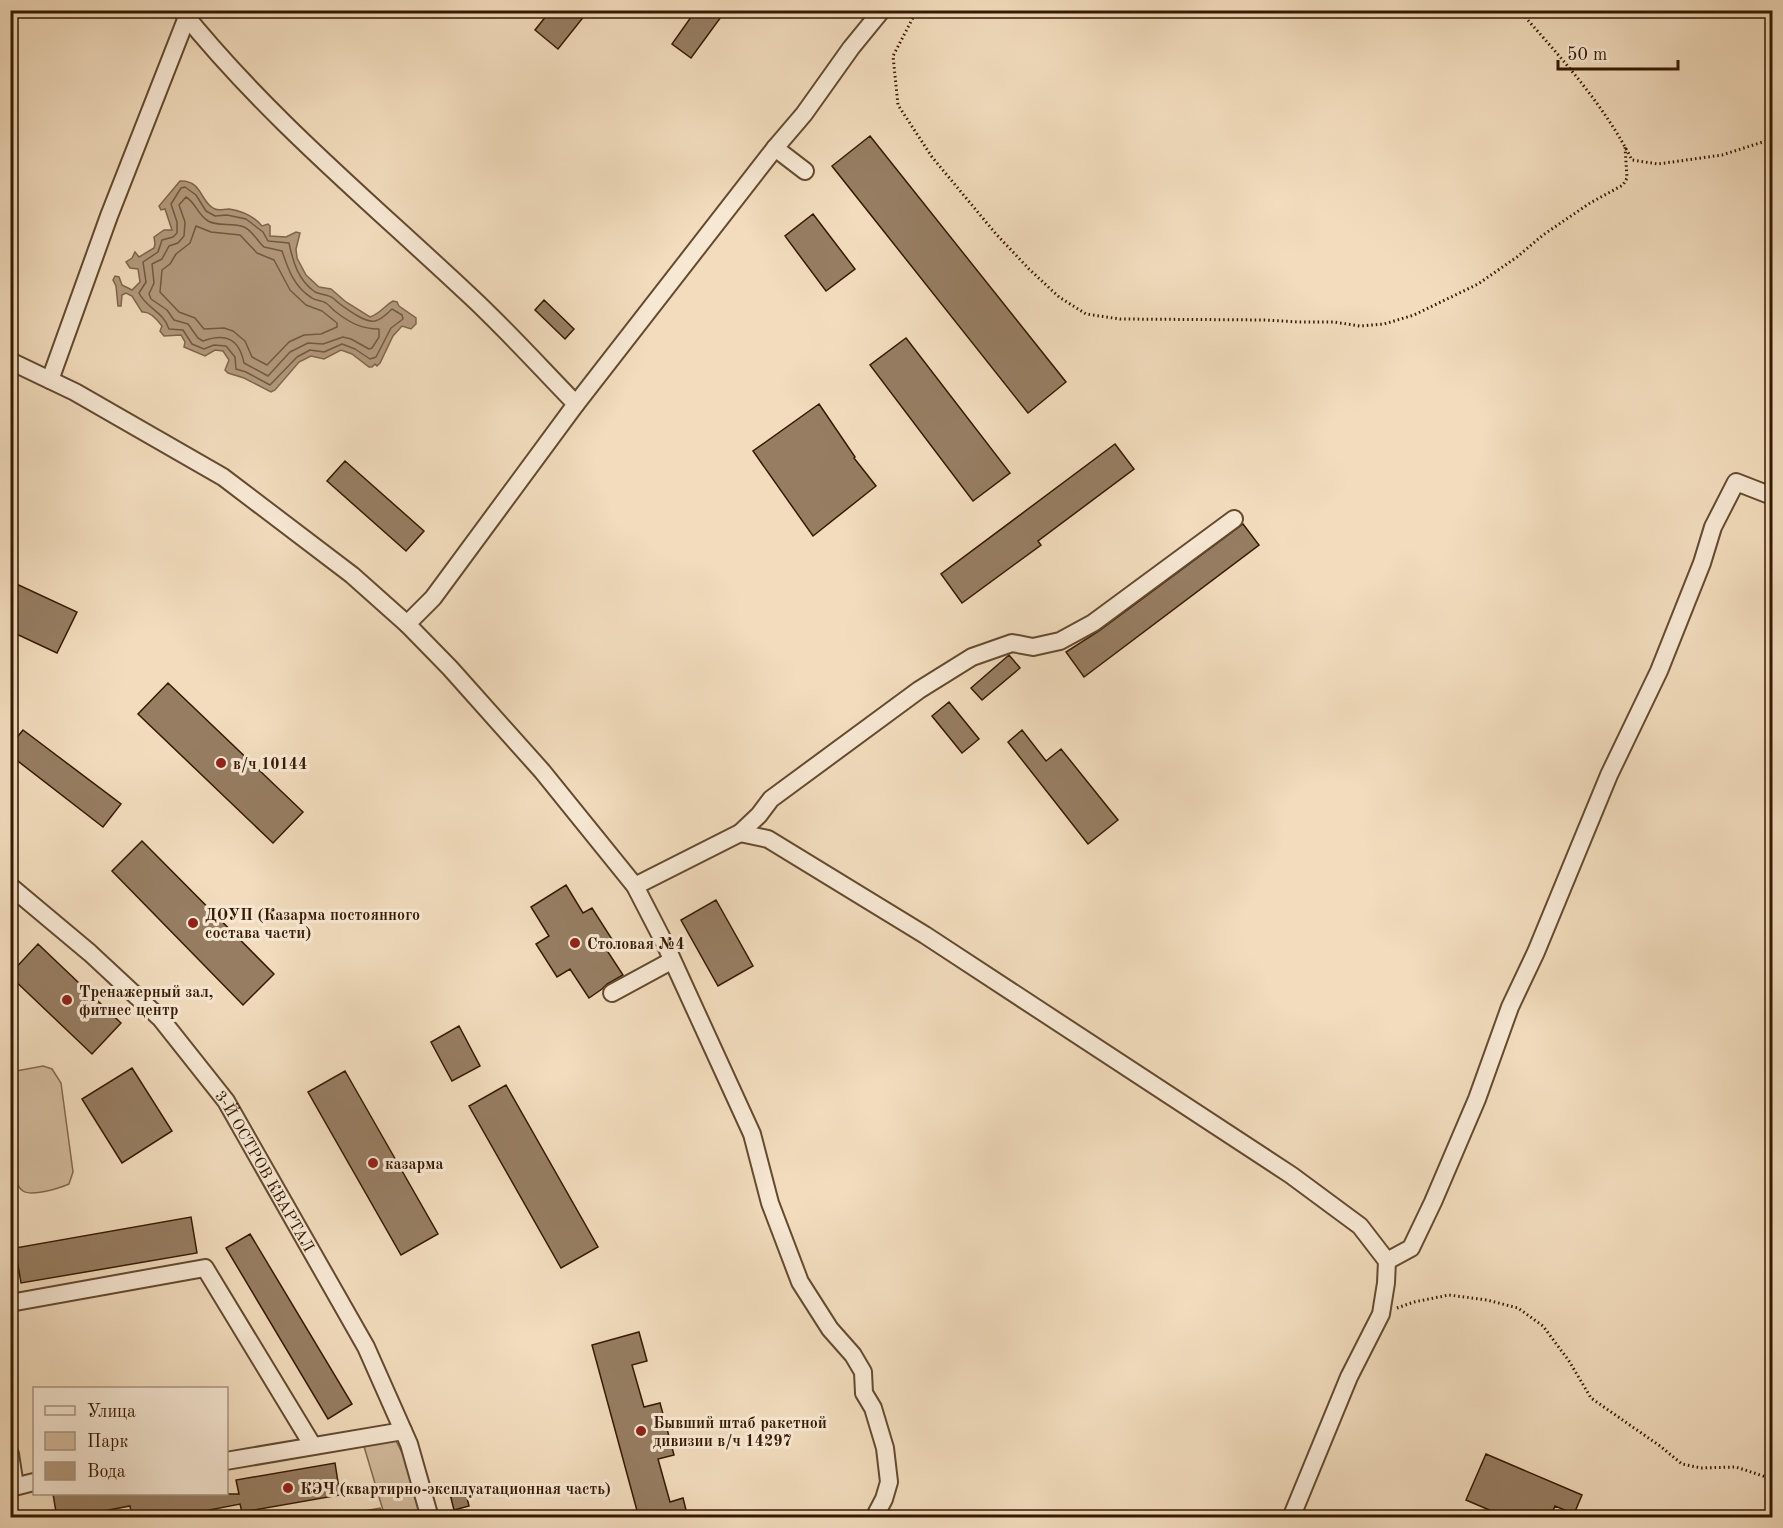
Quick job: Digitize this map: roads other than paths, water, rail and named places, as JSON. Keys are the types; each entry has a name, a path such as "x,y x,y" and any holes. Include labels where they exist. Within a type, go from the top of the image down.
{"street":[{"path":"407,624 433,598 576,404 804,114 851,48 882,10"},
{"path":"188,13 201,35 295,134 469,294 576,404"},
{"path":"50,380 113,205 188,13"},
{"path":"775,148 805,171"},
{"path":"10,361 75,392 223,477 352,575 407,624 531,758 634,886 666,946 752,1134 770,1203 800,1282 830,1329 853,1355 863,1372 864,1393 873,1408 885,1448 889,1482 884,1499 874,1518"},
{"path":"1387,1261 1411,1248 1432,1202 1477,1099 1510,1007 1536,952 1609,775 1659,671 1702,563 1713,527 1729,495 1736,482 1773,496"},
{"path":"634,886 740,833 759,815 771,799 919,690 972,657 1012,643 1033,647 1060,641 1093,623 1234,519"},
{"path":"740,833 768,839 925,935 1230,1134 1291,1175 1359,1227 1387,1261 1382,1314 1349,1377 1291,1518"},
{"name":"3-Й ОСТРОВ КВАРТАЛ","path":"10,886 90,953 161,1019 226,1101 366,1347 409,1444 430,1518"},
{"path":"612,993 671,961"},
{"path":"10,1303 205,1268 313,1446"},
{"path":"228,1461 402,1431"},
{"path":"10,1454 13,1487 33,1482"}],"water":[{"path":"180,181 193,184 206,202 215,209 238,211 251,216 262,226 268,224 270,236 286,237 296,232 300,233 296,249 297,258 306,275 319,287 331,289 346,302 370,317 393,301 397,302 416,318 416,324 411,329 402,326 393,336 377,366 375,364 369,367 352,354 341,350 324,359 311,356 299,362 271,392 244,378 228,373 225,370 229,360 223,351 215,350 205,356 184,347 185,342 181,335 164,336 160,331 162,326 156,318 142,312 132,296 126,293 122,295 121,306 118,306 116,286 113,280 115,276 119,277 122,285 132,290 140,282 138,269 130,268 126,262 135,252 139,257 154,248 154,237 164,230 172,230 165,209 161,210 159,206"}],"place":[{"name":"в/ч 10144","path":"221,763"},
{"name":"ДОУП (Казарма постоянного состава части)","path":"193,923"},
{"name":"Столовая №4","path":"575,943"},
{"name":"Тренажерный зал, фитнес центр","path":"67,1000"},
{"name":"казарма","path":"373,1163"},
{"name":"Бывший штаб ракетной дивизии в/ч 14297","path":"641,1431"},
{"name":"КЭЧ (квартирно-эксплуатационная часть)","path":"288,1488"}]}
